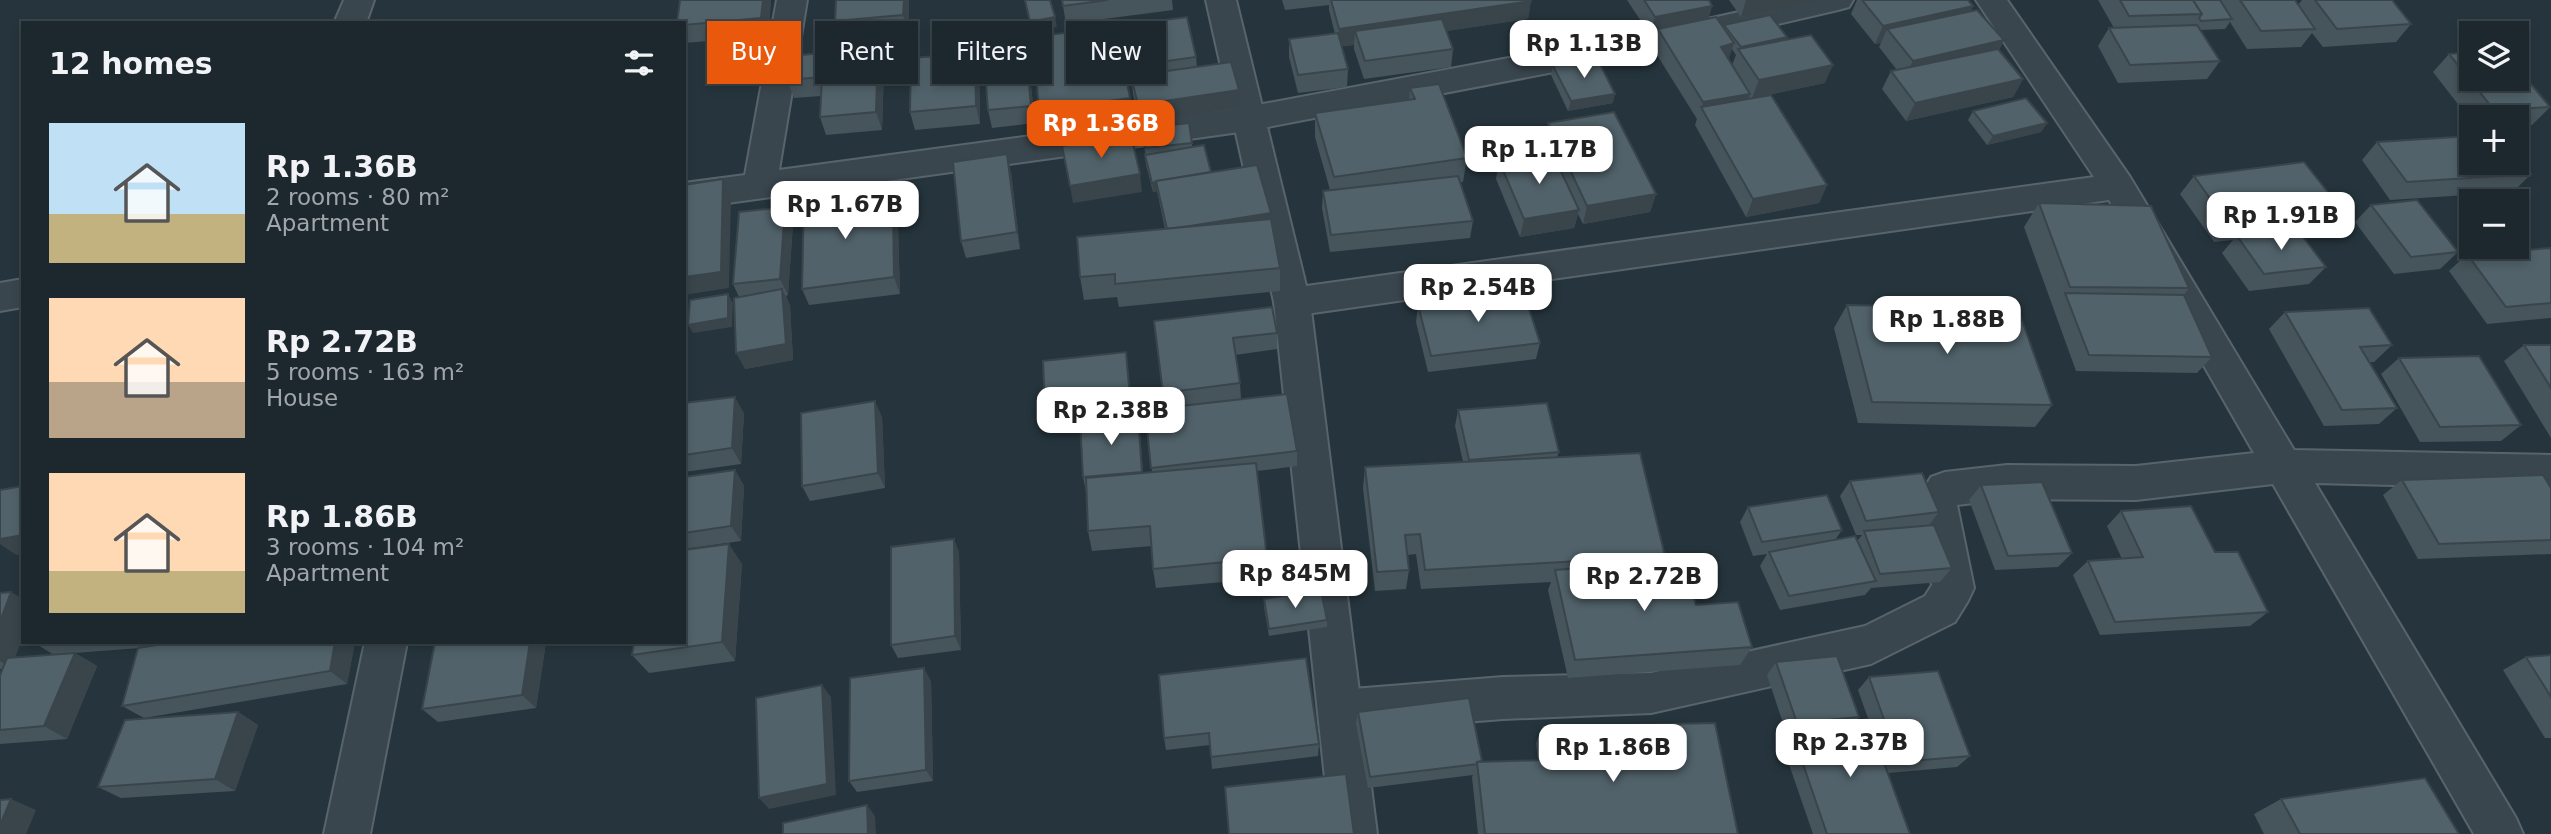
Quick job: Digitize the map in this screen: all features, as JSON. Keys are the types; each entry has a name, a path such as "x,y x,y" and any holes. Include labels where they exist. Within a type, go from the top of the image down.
{"street":[{"path":"350,21 359,0"},
{"path":"760,185 792,0"},
{"path":"1221,0 1292,302 1354,834"},
{"path":"686,196 1247,119 1658,41 1838,0"},
{"path":"1991,0 2118,186 2500,834"},
{"path":"1292,302 2118,186"},
{"path":"0,297 21,293"},
{"path":"1340,710 1503,698 1651,693 1871,644 1940,609 1953,588 1934,503 1945,489 2007,482 2136,483 2284,466 2551,472"},
{"path":"347,834 386,644"}],"building":[{"path":"680,0 763,0 761,18 686,25 686,21 677,21"},
{"path":"836,0 904,0 903,15 835,21"},
{"path":"1025,0 1050,0 1055,17 1030,21"},
{"path":"1062,0 1108,0 1063,6"},
{"path":"1331,0 1531,0 1531,1 1339,29"},
{"path":"1644,0 1709,0 1712,6 1655,17"},
{"path":"1862,0 1968,0 1973,6 1883,26"},
{"path":"2120,0 2193,0 2202,14 2129,16"},
{"path":"2193,0 2220,0 2232,19 2201,21 2199,18 2202,14"},
{"path":"2240,0 2295,0 2315,29 2261,31"},
{"path":"2315,0 2392,0 2411,24 2337,29"},
{"path":"1977,10 2004,40 1913,61 1887,29"},
{"path":"1770,15 1787,37 1741,47 1724,25"},
{"path":"1187,17 1196,57 1166,61 1166,21 1156,21"},
{"path":"1716,17 1734,43 1721,47 1750,94 1703,102 1658,29"},
{"path":"1442,19 1453,49 1365,61 1355,31"},
{"path":"2197,25 2220,61 2130,65 2109,28"},
{"path":"1066,33 1066,84 1127,84 1130,98 1039,111 1037,84 1052,84 1052,35"},
{"path":"1338,33 1348,69 1298,75 1289,39"},
{"path":"1811,35 1833,65 1759,80 1738,49"},
{"path":"1998,49 2023,79 1915,103 1891,71"},
{"path":"2459,53 2459,66 2449,54"},
{"path":"815,54 815,78 801,79 801,55"},
{"path":"932,56 932,84 976,84 976,106 910,112 911,84 918,84 918,57"},
{"path":"1597,58 1615,94 1571,101 1553,66"},
{"path":"1231,62 1239,90 1138,105 1133,84 1166,84 1166,71"},
{"path":"2529,82 2550,107 2529,108 2529,105 2490,105 2479,91 2529,91"},
{"path":"822,84 877,84 876,112 820,117"},
{"path":"986,84 1029,84 1031,106 988,110"},
{"path":"1439,84 1467,158 1334,177 1315,113 1415,99 1410,88"},
{"path":"1771,95 1827,185 1753,199 1701,107"},
{"path":"2026,98 2047,123 1993,136 1973,111"},
{"path":"1614,112 1656,194 1587,206 1548,123"},
{"path":"1189,123 1192,143 1145,148 1143,128"},
{"path":"1131,135 1140,174 1070,186 1062,146"},
{"path":"2459,137 2459,175 2516,175 2407,182 2377,142"},
{"path":"1204,145 1211,172 1152,183 1145,155"},
{"path":"1552,152 1579,210 1524,219 1499,161"},
{"path":"1007,154 1017,232 961,241 953,162"},
{"path":"2304,162 2342,210 2229,225 2194,176"},
{"path":"1257,165 1271,213 1167,229 1156,181"},
{"path":"1458,176 1473,221 1331,235 1323,191"},
{"path":"723,179 721,272 686,277 686,185"},
{"path":"863,189 863,212 893,209 894,277 802,289 804,196"},
{"path":"2417,200 2458,252 2411,257 2371,205"},
{"path":"2039,203 2151,206 2189,288 2070,287"},
{"path":"785,207 780,279 733,284 739,212"},
{"path":"1271,219 1280,268 1115,284 1115,274 1080,277 1077,237"},
{"path":"2297,229 2326,267 2264,274 2237,236"},
{"path":"2551,248 2551,303 2506,307 2471,259 2529,259 2529,250"},
{"path":"782,289 786,344 736,353 734,298"},
{"path":"1524,293 1540,343 1431,356 1418,305"},
{"path":"2065,293 2184,295 2212,357 2089,355"},
{"path":"728,294 728,318 688,325 690,300"},
{"path":"1847,305 2018,309 2052,405 1872,402"},
{"path":"1272,307 1277,333 1233,338 1240,383 1163,393 1154,321"},
{"path":"2369,308 2392,345 2360,347 2397,408 2342,410 2285,312"},
{"path":"2524,345 2551,345 2551,388"},
{"path":"1126,352 1130,398 1045,408 1043,361"},
{"path":"2479,356 2521,425 2440,427 2399,358"},
{"path":"1287,394 1297,451 1151,468 1145,410"},
{"path":"735,397 732,448 686,455 686,403"},
{"path":"875,401 878,473 802,486 801,413"},
{"path":"1547,403 1559,452 1469,460 1458,410"},
{"path":"1138,416 1142,472 1083,477 1080,422"},
{"path":"1640,453 1665,556 1425,570 1420,534 1405,535 1409,570 1377,572 1365,467"},
{"path":"1256,463 1267,558 1153,569 1150,526 1088,531 1086,478"},
{"path":"735,470 731,526 686,533 686,477"},
{"path":"1922,473 1939,512 1866,521 1850,481"},
{"path":"2543,475 2551,488 2551,540 2439,544 2402,480"},
{"path":"2042,482 2072,553 2008,556 1981,485"},
{"path":"21,486 21,535 0,539 0,490"},
{"path":"1827,495 1842,530 1762,542 1748,507"},
{"path":"2191,506 2215,552 2238,552 2268,612 2115,622 2088,561 2143,557 2121,511"},
{"path":"1934,525 1952,568 1880,574 1864,531"},
{"path":"1855,536 1876,581 1789,596 1769,552"},
{"path":"954,539 955,636 891,645 891,547"},
{"path":"729,544 722,642 632,655 634,644 686,644 686,550"},
{"path":"1683,561 1696,605 1738,602 1752,647 1575,660 1555,570"},
{"path":"1321,590 1327,620 1269,629 1264,599"},
{"path":"11,592 0,622 0,593"},
{"path":"163,644 335,644 330,671 122,706 138,648"},
{"path":"435,644 530,644 522,695 422,709"},
{"path":"75,653 44,726 0,730 0,675 7,658"},
{"path":"2551,655 2551,697 2526,657"},
{"path":"1837,656 1859,717 1797,723 1776,662"},
{"path":"1306,658 1319,744 1211,757 1209,733 1164,738 1159,675"},
{"path":"924,668 926,770 849,781 850,678"},
{"path":"1938,671 1970,756 1899,762 1869,677"},
{"path":"822,685 827,784 759,798 756,698"},
{"path":"1469,698 1482,761 1477,762 1478,764 1370,777 1358,712"},
{"path":"238,712 215,779 98,787 125,720"},
{"path":"1868,719 1910,834 1827,834 1791,729"},
{"path":"1715,723 1738,834 1485,834 1477,762 1547,760 1543,727"},
{"path":"1346,774 1354,834 1229,834 1225,787"},
{"path":"2425,778 2459,834 2300,834 2281,799"},
{"path":"11,799 0,825 0,800"},
{"path":"867,805 868,834 783,834 783,823"}]}
